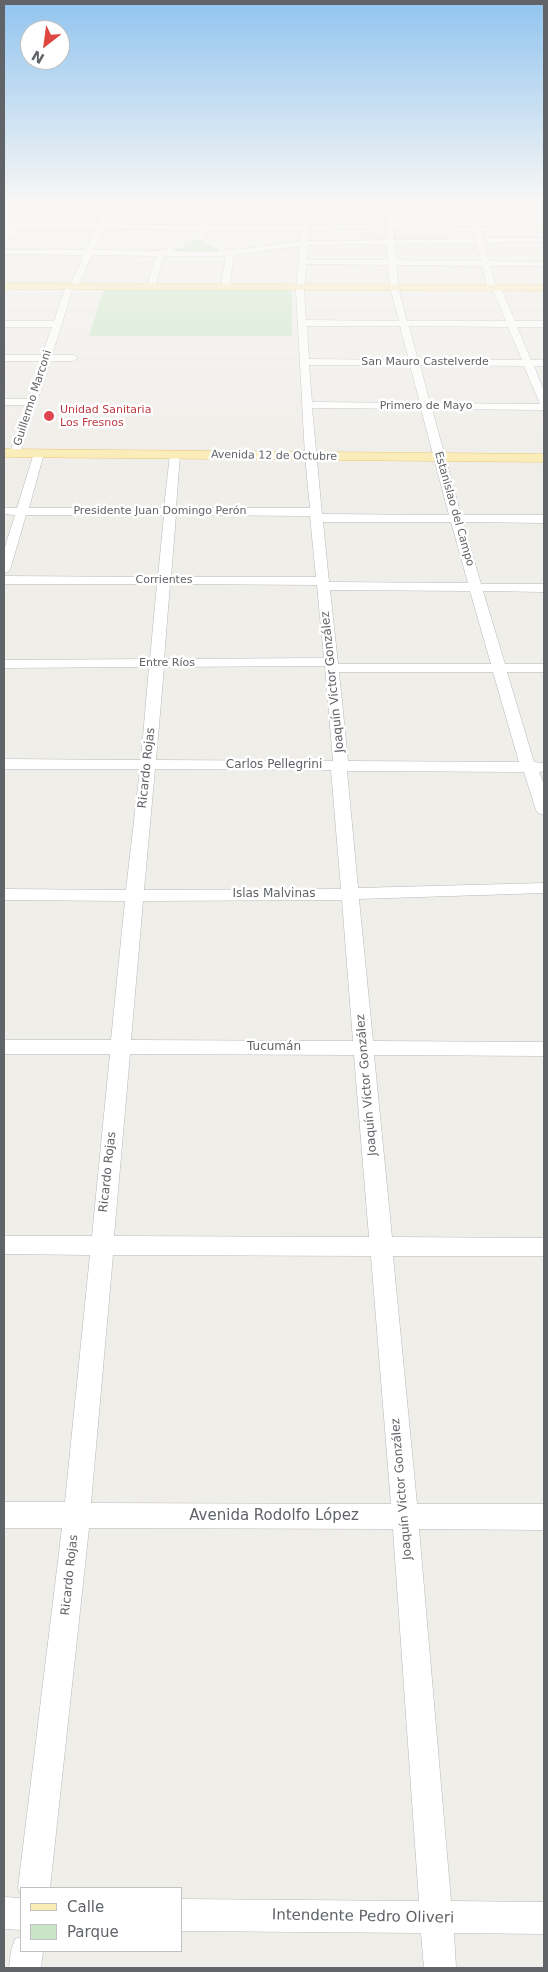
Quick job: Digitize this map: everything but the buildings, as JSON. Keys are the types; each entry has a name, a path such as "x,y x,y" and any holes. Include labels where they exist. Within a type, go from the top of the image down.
{"main road":[{"name":"Avenida 12 de Octubre","path":"9,453 544,458"}],"street":[{"name":"Guillermo Marconi","path":"9,453 32,402 69,295"},
{"name":"Joaquín Víctor González","path":"301,295 310,456 341,758 349,894 405,1516 440,1968"},
{"name":"Estanislao del Campo","path":"396,295 456,519 525,759 538,768 544,810"},
{"path":"500,295 544,402"},
{"path":"303,323 544,324"},
{"path":"4,324 58,324"},
{"path":"4,358 72,358"},
{"name":"San Mauro Castelverde","path":"305,362 544,363"},
{"path":"4,402 32,402"},
{"name":"Primero de Mayo","path":"308,406 544,407"},
{"name":"Guillermo Marconi","path":"4,570 39,453"},
{"name":"Ricardo Rojas","path":"34,1887 77,1516 101,1245 148,765 175,454"},
{"name":"Presidente Juan Domingo Perón","path":"4,511 544,519"},
{"name":"Corrientes","path":"4,580 163,580 544,588"},
{"name":"Entre Ríos","path":"4,664 156,663 544,668"},
{"name":"Carlos Pellegrini","path":"4,764 538,768"},
{"name":"Islas Malvinas","path":"4,894 135,896 349,894 544,888"},
{"name":"Tucumán","path":"4,1047 544,1049"},
{"path":"4,1245 544,1246"},
{"name":"Avenida Rodolfo López","path":"4,1516 544,1516"},
{"path":"4,1913 20,1914"},
{"name":"Intendente Pedro Oliveri","path":"182,1915 544,1918"},
{"path":"25,1968 27,1952"}],"green space":[{"path":"102,295 292,295 292,336 89,336"}],"place":[{"name":"Unidad Sanitaria Los Fresnos","path":"49,416"}]}
